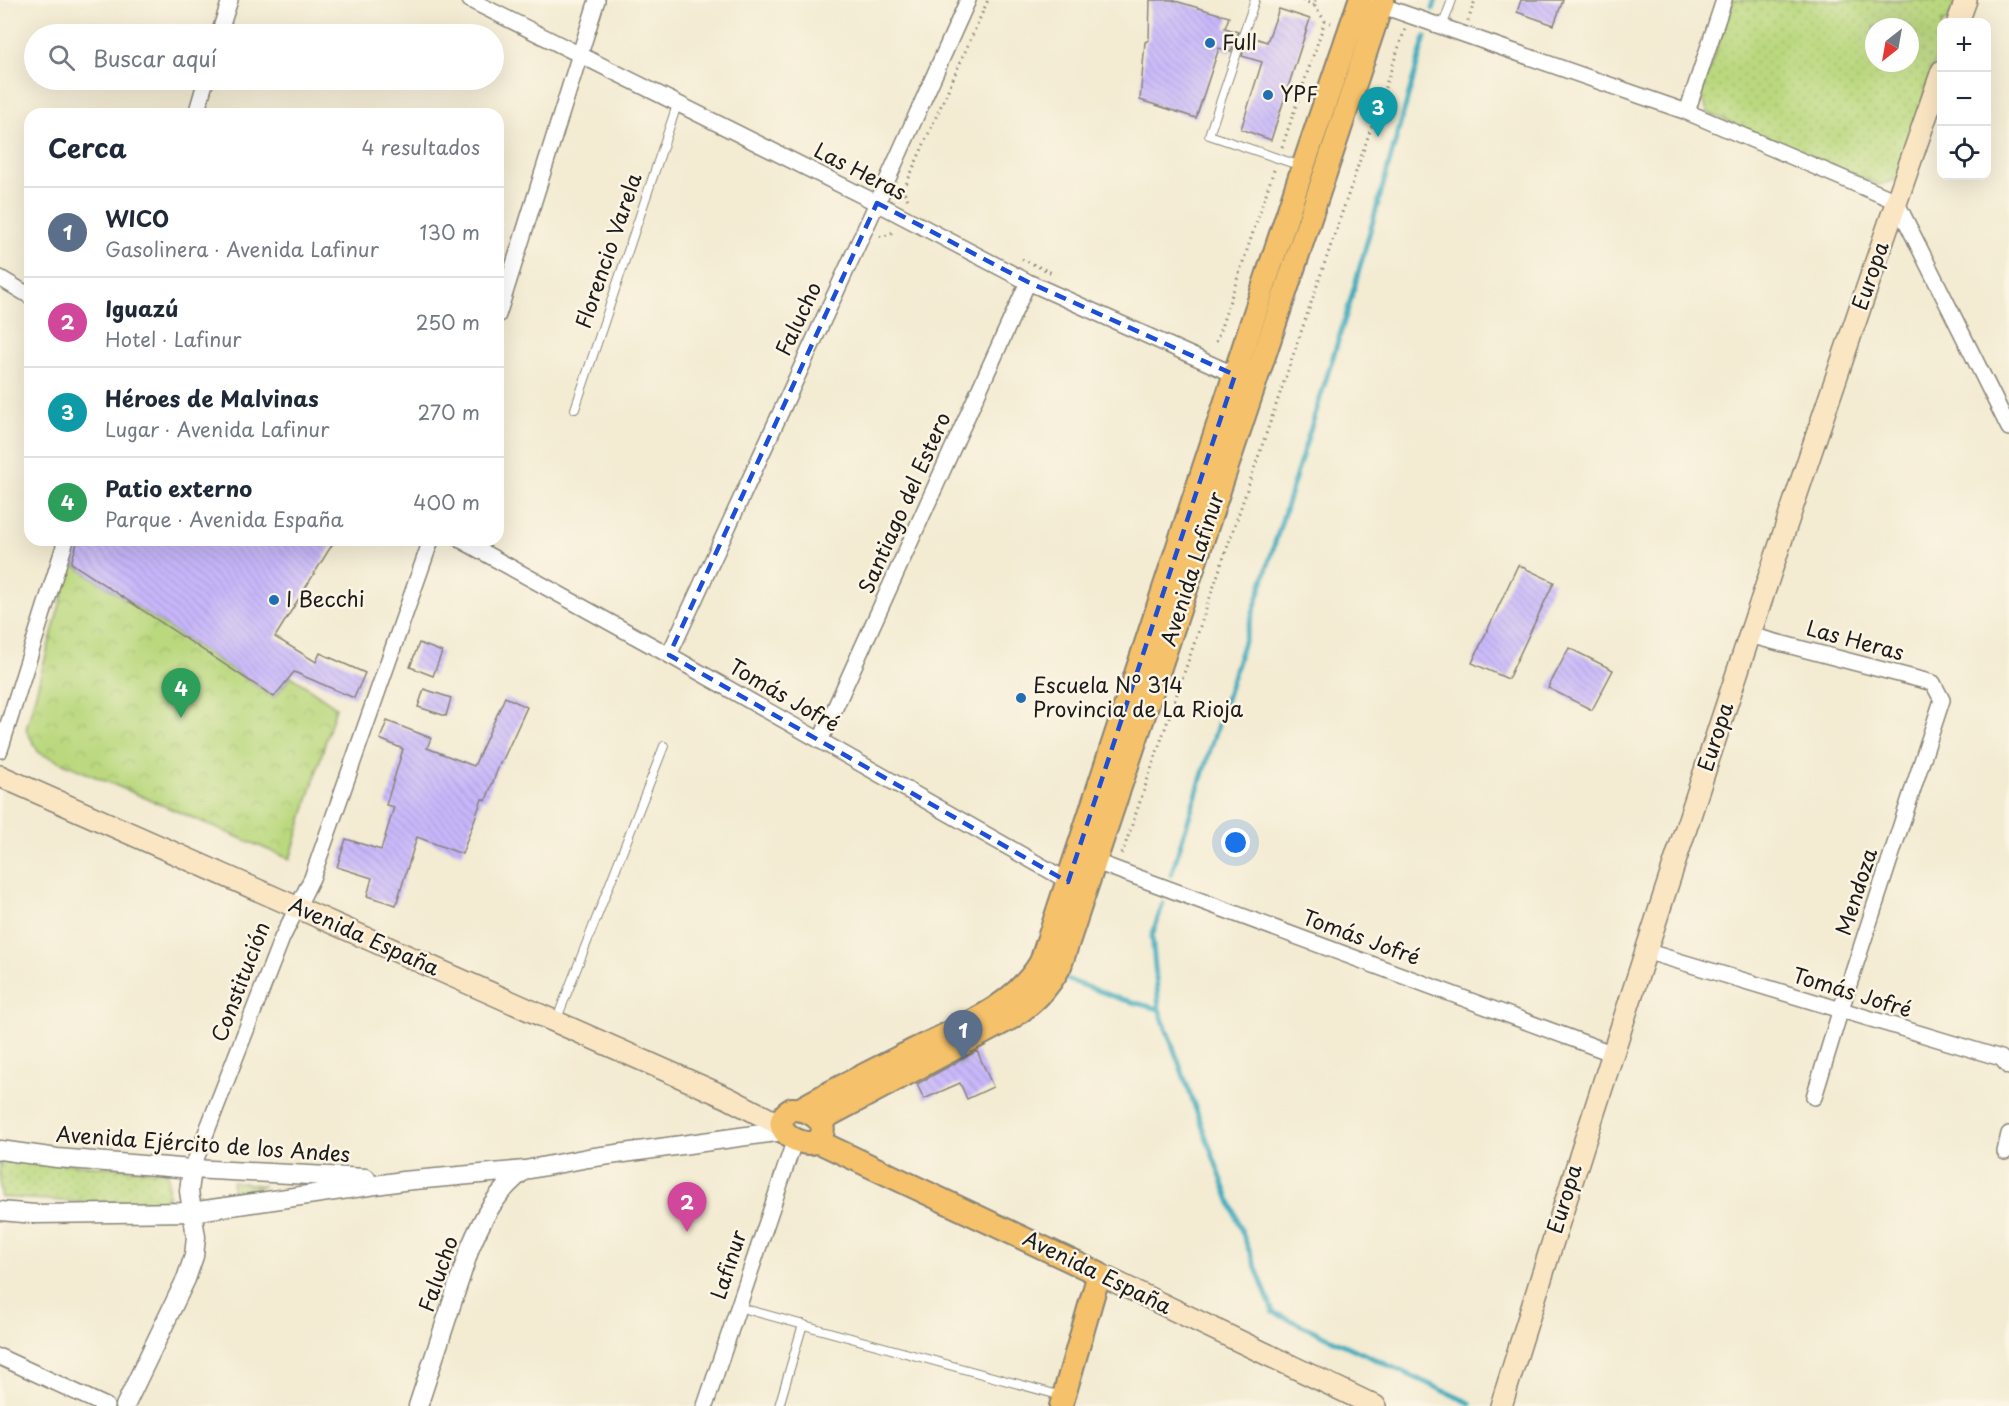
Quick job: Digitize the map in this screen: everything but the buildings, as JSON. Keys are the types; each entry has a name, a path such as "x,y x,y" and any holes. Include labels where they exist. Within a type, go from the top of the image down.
{"main road":[{"path":"1959,18 1966,0"},
{"name":"Avenida Lafinur","path":"819,1130 1011,1018 1046,989 1060,966 1077,886 1234,375 1303,167 1372,1"},
{"name":"Avenida Lafinur","path":"789,1124 828,1093 987,1013 1016,992 1028,981 1041,962 1077,886 1106,866 1372,1"},
{"name":"Europa","path":"1501,1406 1611,1053 1749,635 1941,72"},
{"name":"Avenida España","path":"0,776 728,1098 789,1124 819,1130 1099,1274 1375,1406"},
{"path":"789,1124 809,1144 819,1130"},
{"path":"1062,1401 1099,1274"}],"street":[{"path":"222,24 230,0"},
{"name":"Las Heras","path":"470,0 877,203 1028,282 1234,375"},
{"path":"504,296 597,0"},
{"name":"Falucho","path":"669,655 968,0"},
{"path":"1687,112 1724,0"},
{"path":"1372,1 1409,16 1444,22 1687,112 1896,201 2009,428"},
{"path":"198,108 203,90"},
{"path":"0,278 24,292"},
{"name":"Santiago del Estero","path":"820,741 1028,282"},
{"path":"0,750 64,546"},
{"name":"Constitución","path":"125,1406 186,1279 194,1256 196,1237 189,1191 192,1169 282,938 312,878 429,546"},
{"name":"Tomás Jofré","path":"472,546 1077,886"},
{"name":"Las Heras","path":"1749,635 1933,683 1942,700"},
{"name":"Mendoza","path":"1814,1097 1942,700"},
{"name":"Tomás Jofré","path":"1106,866 1611,1053"},
{"name":"Tomás Jofré","path":"1645,951 2001,1059 2009,1068"},
{"name":"Avenida Ejército de los Andes","path":"0,1210 35,1214 191,1212 403,1181 525,1170 789,1124"},
{"name":"Lafinur","path":"705,1406 737,1306 789,1124"},
{"path":"2005,1152 2009,1134"},
{"name":"Avenida Ejército de los Andes","path":"0,1150 57,1158 192,1169 403,1181"},
{"name":"Falucho","path":"418,1406 470,1248 500,1191 525,1170"},
{"path":"0,1358 106,1406"}],"lane":[{"path":"1255,0 1209,135 1303,167"},
{"path":"1444,22 1452,0"},
{"name":"Florencio Varela","path":"575,409 677,105"},
{"path":"555,1023 664,746"},
{"path":"737,1306 1062,1401"},
{"path":"779,1406 803,1324"}],"path":[{"path":"904,189 988,0"},
{"path":"1302,0 1314,5"},
{"path":"1444,22 1468,24 1475,0"},
{"path":"1106,866 1409,16"},
{"path":"1216,342 1324,21"}],"highlighted area":[{"path":"877,203 1028,282 1235,375 1068,882 669,655"}],"green space":[{"path":"1733,0 1955,0 1949,18 1937,18 1937,55 1898,179 1879,185 1708,113 1701,94"},
{"path":"71,563 274,697 291,676 336,707 290,859 39,753 26,730"},
{"path":"0,1158 168,1172 168,1201 80,1202 0,1197"},
{"path":"232,1181 264,1186 233,1192"}],"waterway":[{"path":"1433,9 1436,0"},
{"path":"1171,875 1348,309 1425,37"},
{"path":"1163,903 1152,936 1159,1009 1273,1312 1470,1403"},
{"path":"1060,977 1121,999 1159,1009"}],"place":[{"name":"Full","path":"1210,43"},
{"name":"YPF","path":"1268,95"},
{"name":"Héroes de Malvinas","path":"1378,137"},
{"name":"I Becchi","path":"274,600"},
{"name":"Escuela Nº 314 Provincia de La Rioja","path":"1021,698"},
{"name":"Patio externo","path":"181,718"},
{"name":"WICO","path":"963,1060"},
{"name":"Iguazú","path":"687,1232"}]}
